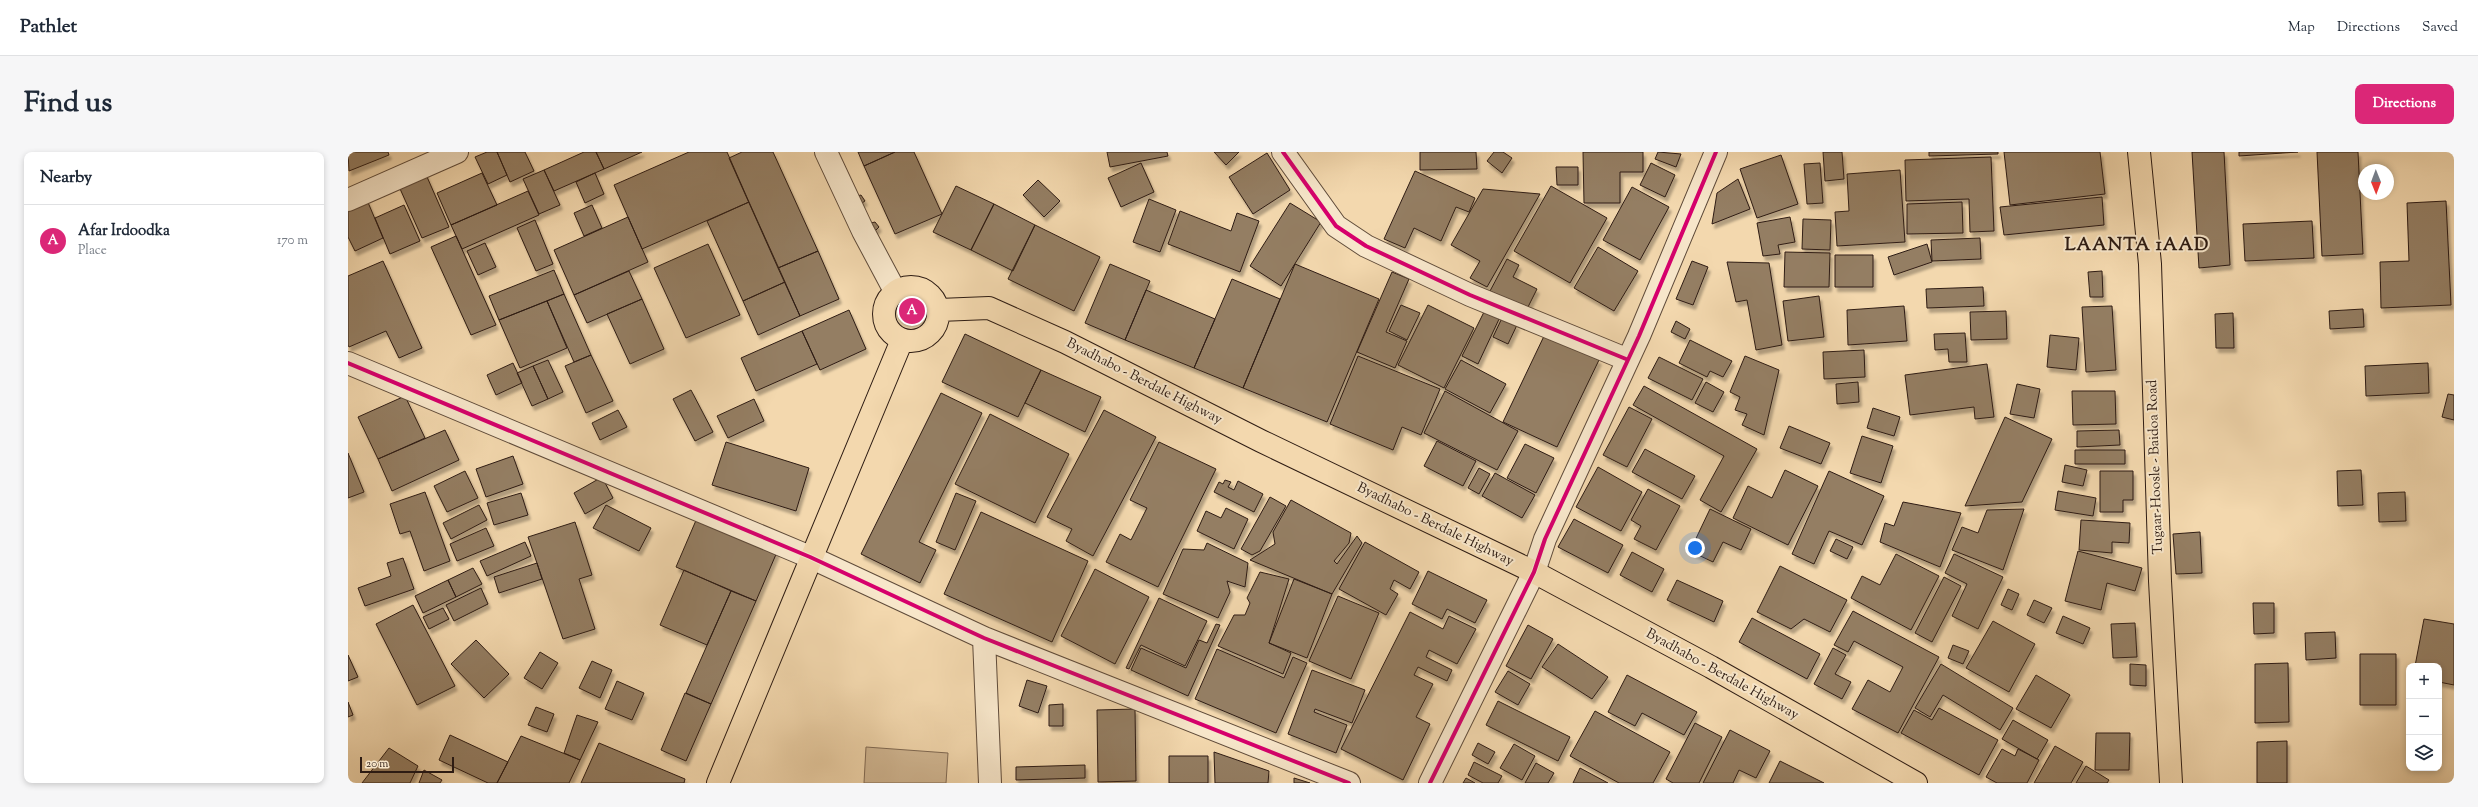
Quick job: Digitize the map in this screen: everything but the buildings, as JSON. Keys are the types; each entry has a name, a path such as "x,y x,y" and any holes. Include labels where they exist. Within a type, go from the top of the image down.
{"main road":[{"name":"Tugaar-Hoosle - Baidoa Road","path":"2140,152 2150,264 2160,581 2171,783"},
{"path":"906,286 922,289 936,299 939,310 938,322 929,335 913,342 902,340 892,334 885,324 883,312 887,300 895,291 906,286"},
{"name":"Byadhabo - Berdale Highway","path":"939,310 989,308 1065,342 1260,441 1534,572 1711,667 1916,783"},
{"path":"718,783 810,557 902,340"}],"street":[{"path":"348,200 456,152"},
{"path":"826,152 863,231 895,291"},
{"path":"1283,152 1336,226 1366,246 1470,295 1626,359"},
{"path":"1430,783 1534,572 1545,539 1626,359 1638,336 1716,152"},
{"path":"348,363 810,557 984,638 1349,783"},
{"path":"984,638 990,783"}],"shaded area":[{"path":"866,747 948,753 946,783 864,783"}],"cycle path":[{"path":"1283,152 1336,226 1366,246 1470,295 1626,359"},
{"path":"1430,783 1534,572 1545,539 1639,336 1716,152"},
{"path":"348,363 810,557 984,638 1349,783"}],"place":[{"name":"Afar Irdoodka","path":"912,311"}],"district":[{"name":"LAANTA 1AAD","path":"2137,246"}]}
